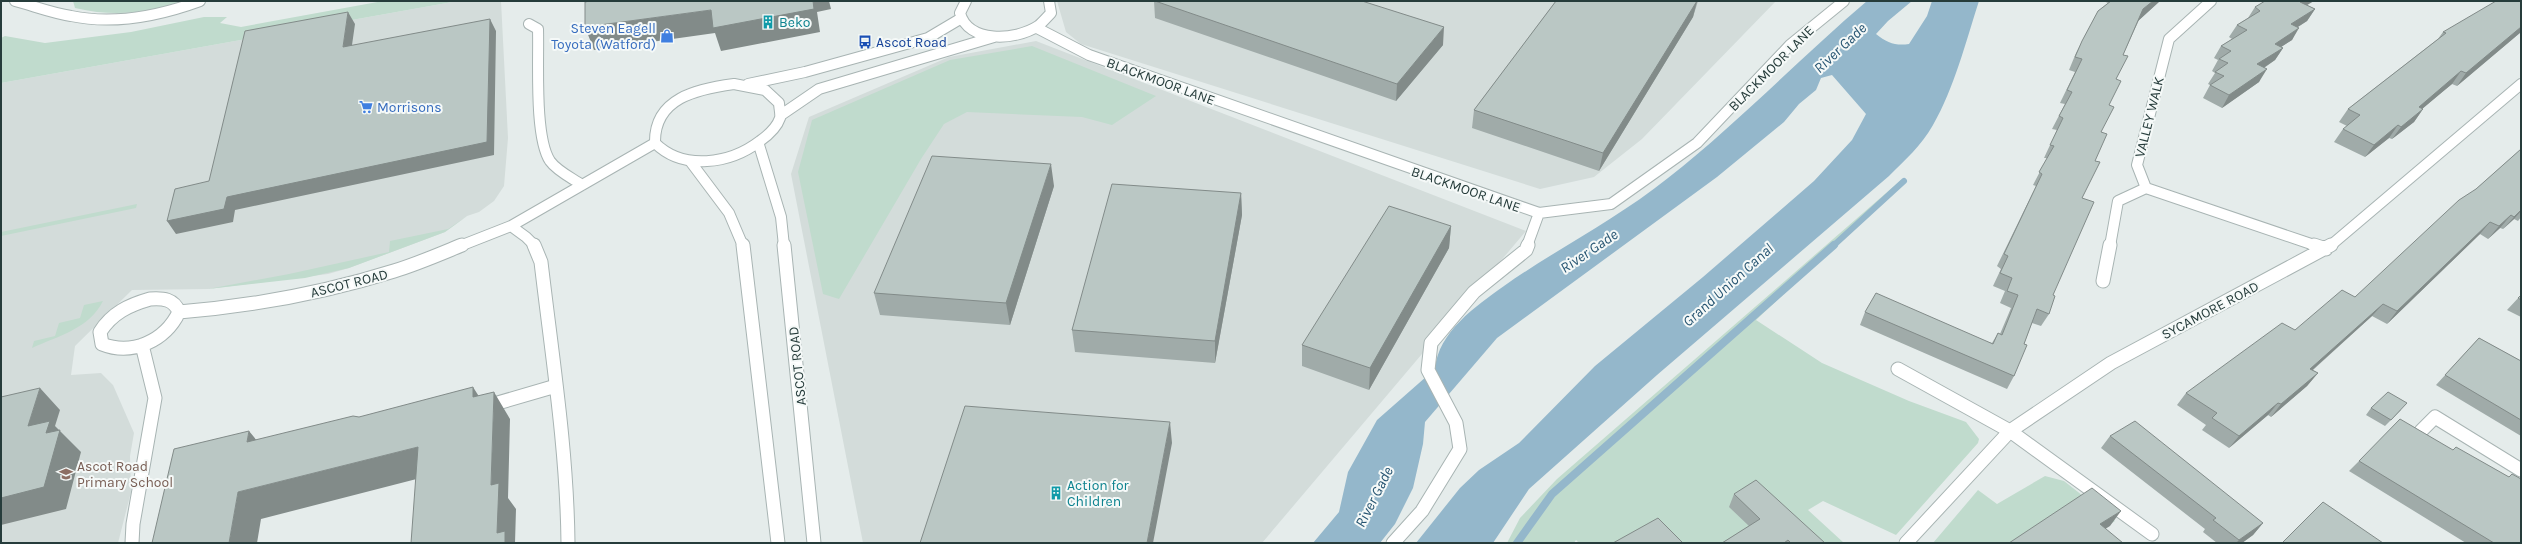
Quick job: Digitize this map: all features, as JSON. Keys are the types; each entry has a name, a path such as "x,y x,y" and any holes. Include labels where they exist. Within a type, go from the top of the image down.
{"street":[{"path":"14,1 79,18 136,18 165,13 200,1"},
{"path":"34,5 44,1"},
{"path":"966,1 960,11 960,19 972,31 994,37"},
{"path":"781,115 819,89 994,37 1015,36 1037,28 1051,13 1050,1"},
{"name":"BLACKMOOR LANE","path":"1037,28 1089,55 1405,168 1539,213 1611,204 1697,143 1790,45 1844,1"},
{"name":"VALLEY WALK","path":"2146,188 2137,165 2169,39 2211,1"},
{"path":"747,85 772,94 780,105 781,115 776,128 759,145 727,158 690,161 671,156 655,144 655,125 663,112 673,103 692,92 712,86 747,85 805,72 928,38 960,19"},
{"path":"530,24 538,29 543,141 549,160 567,176 582,185"},
{"name":"SYCAMORE ROAD","path":"1906,543 2010,431 2111,363 2326,249 2521,84"},
{"name":"ASCOT ROAD","path":"180,312 213,309 311,293 355,283 395,271 511,226 655,144"},
{"name":"ASCOT ROAD","path":"759,145 781,217 814,543"},
{"path":"690,161 729,213 743,245 778,543"},
{"path":"2103,281 2118,201 2146,188 2326,249"},
{"path":"1393,543 1422,510 1460,450 1456,423 1428,370 1431,343 1474,292 1526,250 1539,213"},
{"path":"511,226 527,236 538,248 556,386 568,507 568,543"},
{"path":"162,298 172,301 177,305 180,312 172,326 154,340 142,345 130,349 108,348 102,344 100,332 116,313 144,300 162,298"},
{"path":"132,543 133,524 155,398 153,384 142,345"},
{"path":"1898,369 2010,431 2152,534"},
{"path":"474,410 556,386"},
{"path":"2421,431 2435,417 2521,470"}],"shaded area":[{"path":"458,1 501,1 508,138 504,186 494,201 479,212 467,216 445,232 349,268 328,274 208,289 132,290 75,346 71,375 101,373 113,385 134,433 130,456 131,492 118,543 1,543 1,83"},
{"path":"1057,1 1776,1 1642,139 1594,177 1540,189 1081,44 1066,32"},
{"path":"1036,41 1526,231 1262,543 863,543 791,174 809,117 949,57"}],"green space":[{"path":"73,1 189,1 146,11 105,13 75,8"},
{"path":"383,1 458,1 1,83 1,38 5,36 45,43 131,32 204,17 227,17 220,23 241,27"},
{"path":"1032,46 1156,96 1112,125 1082,117 967,112 944,124 921,159 839,299 823,294 798,172 812,120 950,60"},
{"path":"1901,180 1904,181 1756,320 1822,363 1909,401 1966,422 1979,439 1978,443 1896,535 1823,501 1808,510 1844,543 1777,541 1737,543 1579,543 1576,540 1574,543 1507,543 1520,518 1557,479"},
{"path":"137,204 136,208 1,236 1,232"},
{"path":"467,216 445,232 349,268 305,278 208,289 289,274 389,252 390,241 448,229"},
{"path":"103,301 97,311 81,325 32,348 34,341 55,336 59,323 80,318 84,305"},
{"path":"2045,476 2064,481 2115,521 2104,528 2122,543 1933,543 1978,490 1997,504"}],"water":[{"path":"1867,1 1912,1 1888,21 1876,34 1888,42 1900,45 1909,44 1927,16 1932,1 1979,1 1959,64 1947,96 1933,125 1924,139 1889,176 1657,375 1529,489 1493,543 1416,543 1460,488 1479,470 1519,443 1595,366 1703,277 1814,181 1852,140 1866,114 1832,75 1821,78 1816,90 1799,104 1784,122 1717,177 1497,338 1425,422 1423,444 1413,488 1395,524 1380,543 1313,543 1339,512 1348,472 1377,420 1435,369 1443,343 1460,321 1482,302 1524,272 1649,193 1694,157 1744,113"}],"building":[{"path":"813,1 814,9 713,28 711,10 585,27 585,2"},
{"path":"1155,1 1362,1 1444,27 1397,84"},
{"path":"1556,1 1697,1 1603,153 1474,110"},
{"path":"2111,1 2153,1 2143,9 2123,55 2128,56 2116,79 2121,81 2109,105 2114,107 2101,132 2107,134 2095,161 2100,162 2082,198 2094,202 2053,295 2055,296 2049,314 2037,309 2024,344 2027,345 2014,376 1865,312 1876,293 1993,344 1998,333 2002,335 2018,295 2007,291 2012,278 2000,273 2008,256 2004,254 2042,174 2039,172 2054,146 2050,145 2063,118 2059,116 2072,92 2067,90 2082,59 2075,57 2098,11"},
{"path":"2265,1 2301,1 2300,2 2315,9 2291,24 2299,28 2275,44 2283,48 2257,64 2267,69 2229,95 2210,85 2224,76 2215,72 2228,63 2219,59 2231,51 2221,46 2247,30 2237,25 2260,11 2255,7"},
{"path":"2496,1 2521,1 2521,27 2466,73 2461,71 2419,107 2423,109 2401,127 2398,125 2374,145 2343,129 2360,115 2348,109 2446,33 2443,32"},
{"name":"Morrisons","path":"348,12 343,47 490,19 487,142 227,197 224,209 167,221 175,189 209,181 245,31"},
{"path":"2521,149 2521,210 2514,217 2511,215 2499,226 2490,222 2397,311 2383,304 2310,369 2318,373 2281,404 2278,403 2239,436 2212,418 2217,413 2186,393 2282,323 2295,330 2342,290 2355,297 2459,200 2476,189"},
{"path":"932,156 1051,164 1006,303 874,293"},
{"path":"1112,184 1241,193 1215,341 1072,330"},
{"path":"1389,206 1451,226 1370,368 1302,345"},
{"path":"2479,338 2521,361 2521,420 2445,375"},
{"path":"473,387 473,397 494,392 491,485 499,483 497,533 505,531 505,543 411,543 418,447 238,492 229,543 152,543 174,449 249,431 247,442 353,416 359,417"},
{"path":"40,388 28,426 50,421 46,433 60,430 44,487 1,498 1,397"},
{"path":"2388,392 2407,403 2391,420 2371,408"},
{"name":"Action for Children","path":"965,406 1170,422 1147,543 920,543"},
{"path":"2400,419 2453,450 2456,447 2509,477 2512,474 2521,479 2521,543 2494,543 2359,461"},
{"path":"2135,421 2263,523 2239,540 2213,520 2216,518 2110,436"},
{"path":"1756,480 1825,543 1791,543 1788,540 1784,543 1722,543 1760,519 1734,494"},
{"path":"2092,488 2121,511 2100,524 2123,543 2009,543"},
{"path":"2323,502 2383,543 2282,543"},
{"path":"1658,518 1683,543 1613,543"}],"waterway":[{"path":"1833,246 1904,181"},
{"path":"1517,543 1552,494 1834,245"}],"place":[{"name":"Beko","path":"768,22"},
{"name":"Steven Eagell Toyota (Watford)","path":"667,36"},
{"name":"Ascot Road","path":"865,42"},
{"name":"Morrisons","path":"366,107"},
{"name":"Ascot Road Primary School","path":"66,474"},
{"name":"Action for Children","path":"1056,493"}],"water label":[{"name":"River Gade","path":"1840,48"},
{"name":"River Gade","path":"1589,251"},
{"name":"Grand Union Canal","path":"1728,285"},
{"name":"River Gade","path":"1374,497"}]}
